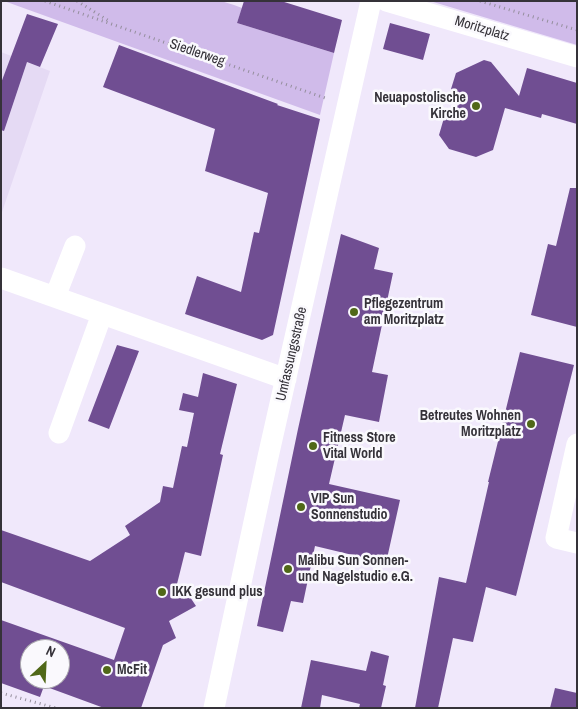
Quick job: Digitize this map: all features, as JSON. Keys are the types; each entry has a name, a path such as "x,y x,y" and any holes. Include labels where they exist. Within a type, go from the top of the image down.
{"street":[{"name":"Umfassungsstraße","path":"214,708 371,1"},
{"name":"Moritzplatz","path":"386,1 577,57"},
{"path":"55,297 76,246"},
{"path":"1,278 286,379"},
{"path":"59,433 102,314"},
{"path":"577,444 556,538 577,543"}],"path":[{"name":"Siedlerweg","path":"45,1 348,106"},
{"path":"78,1 115,25"},
{"path":"480,1 577,30"},
{"path":"1,693 56,708"}],"shaded area":[{"path":"4,1 221,1 234,5 242,8 237,23 334,53 320,115"},
{"path":"430,1 577,1 577,45"},
{"path":"1,52 50,71 1,215"}],"building":[{"path":"244,1 281,1 342,20 334,53 237,23"},
{"path":"27,14 58,24 40,67 27,62 4,131 1,130 1,83"},
{"path":"390,23 430,34 423,60 383,49"},
{"path":"119,45 277,105 320,119 273,335 262,340 185,314 197,276 241,292 254,232 259,233 268,193 205,171 215,129 103,87"},
{"name":"Neuapostolische Kirche","path":"484,60 491,62 519,96 527,68 577,83 577,124 542,114 541,118 505,108 493,150 476,157 449,149 439,135 446,111 459,105 451,89 456,73"},
{"path":"570,188 577,188 577,327 531,315 548,244 556,246"},
{"path":"341,234 379,248 374,269 393,273 372,372 388,375 379,422 345,415 329,484 400,500 386,563 315,546 303,603 291,601 283,632 257,626"},
{"path":"117,345 139,351 109,429 88,421"},
{"path":"520,352 574,365 516,596 486,587 473,642 453,638 438,708 415,708 439,577 466,583 488,482"},
{"path":"203,373 237,384 220,454 223,455 201,556 185,552 176,588 186,591 196,606 169,621 176,638 163,645 141,708 104,708 52,689 70,689 70,644 114,660 125,628 1,582 1,530 90,561 130,535 125,526 160,502 163,486 173,488 182,446 187,447 194,413 179,410 183,393 198,397"},
{"path":"1,620 55,639 20,639 20,689 43,689 40,697 1,683"},
{"path":"371,651 389,656 383,685 386,686 381,708 359,708 360,704 322,695 320,708 301,708 311,660 366,671"},
{"path":"555,688 577,693 577,708 550,708"}],"place":[{"name":"Neuapostolische Kirche","path":"476,106"},
{"name":"Pflegezentrum am Moritzplatz","path":"354,312"},
{"name":"Betreutes Wohnen Moritzplatz","path":"531,424"},
{"name":"Fitness Store Vital World","path":"313,446"},
{"name":"VIP Sun Sonnenstudio","path":"301,507"},
{"name":"Malibu Sun Sonnen- und Nagelstudio e.G.","path":"288,569"},
{"name":"IKK gesund plus","path":"162,592"},
{"name":"McFit","path":"107,670"}]}
